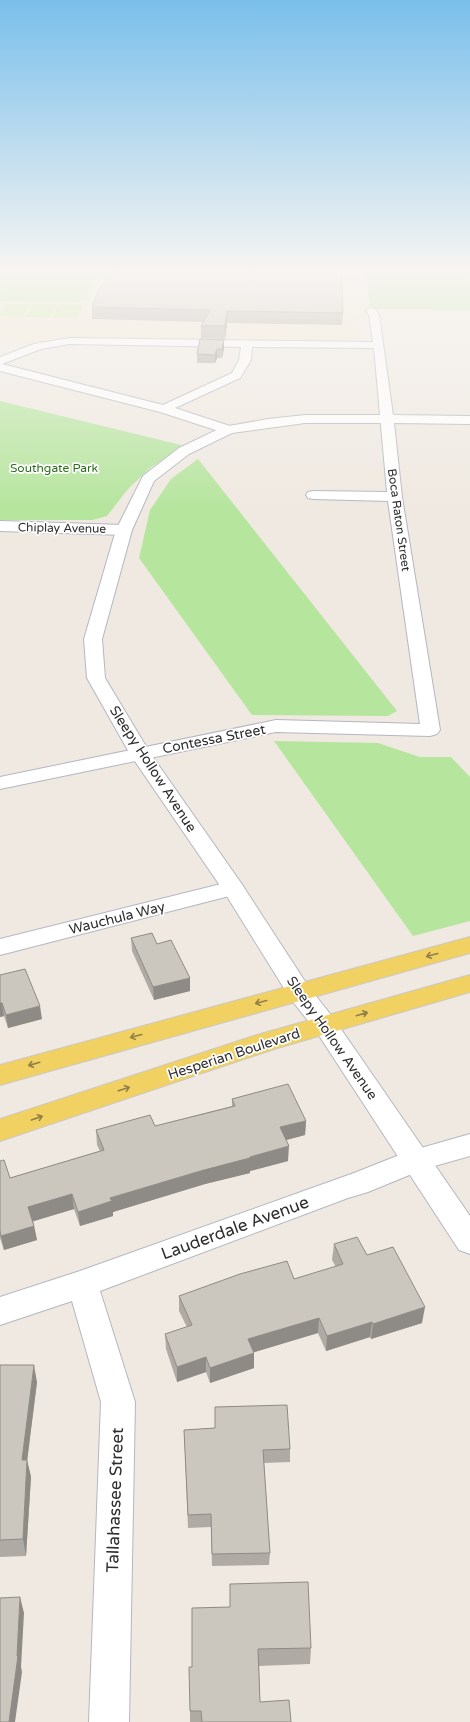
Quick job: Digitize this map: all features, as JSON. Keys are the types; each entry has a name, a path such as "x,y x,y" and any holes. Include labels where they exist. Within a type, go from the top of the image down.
{"main road":[{"path":"0,1075 470,945"},
{"name":"Hesperian Boulevard","path":"0,1130 260,1044 470,983"}],"street":[{"path":"0,361 27,350"},
{"path":"164,409 236,375 245,360 246,350"},
{"name":"Boca Raton Street","path":"380,350 395,497 430,730"},
{"path":"0,367 164,409 228,430"},
{"name":"Sleepy Hollow Avenue","path":"470,420 305,420 268,423 228,430 184,452 148,479 124,530 93,639 96,678 140,754 233,888 299,992 324,1025 417,1160 470,1241"},
{"path":"313,495 395,497"},
{"name":"Chiplay Avenue","path":"0,526 124,530"},
{"name":"Contessa Street","path":"0,783 276,726 430,730"},
{"name":"Wauchula Way","path":"0,947 179,903 233,888"},
{"name":"Lauderdale Avenue","path":"0,1311 82,1284 345,1187 358,1184 417,1160 470,1145"},
{"name":"Tallahassee Street","path":"82,1284 118,1402 109,1722"}],"green space":[{"name":"Southgate Park","path":"0,401 185,446 150,468 128,489 107,516 92,520 0,520"},
{"path":"198,459 397,711 388,716 252,715 139,558 150,510 171,479"},
{"path":"274,741 378,743 420,757 451,757 470,777 470,921 413,936"}],"building":[{"path":"198,350 217,350 215,355 197,354"},
{"path":"152,933 157,944 171,940 190,978 153,987 131,938"},
{"path":"25,969 40,1006 6,1015 2,1003 0,1003 0,975"},
{"path":"288,1084 306,1121 280,1127 289,1146 110,1198 112,1201 78,1212 72,1194 28,1207 34,1226 1,1236 0,1161 4,1160 10,1178 104,1150 96,1130 150,1115 155,1126 235,1106 232,1099"},
{"path":"357,1237 367,1255 393,1247 425,1307 373,1324 372,1322 327,1336 319,1318 248,1339 254,1353 210,1368 206,1357 177,1367 165,1334 192,1325 179,1296 240,1274 287,1261 294,1279 343,1264 334,1244"},
{"path":"0,1365 34,1365 22,1460 27,1460 23,1539 0,1540"},
{"path":"287,1405 290,1449 263,1450 270,1553 212,1554 211,1514 188,1515 184,1430 215,1428 215,1407"},
{"path":"308,1582 311,1648 258,1649 260,1702 289,1700 291,1722 202,1722 201,1711 190,1711 189,1667 192,1667 192,1608 230,1607 230,1584"},
{"path":"20,1597 18,1656 9,1722 0,1722 0,1598"}]}
